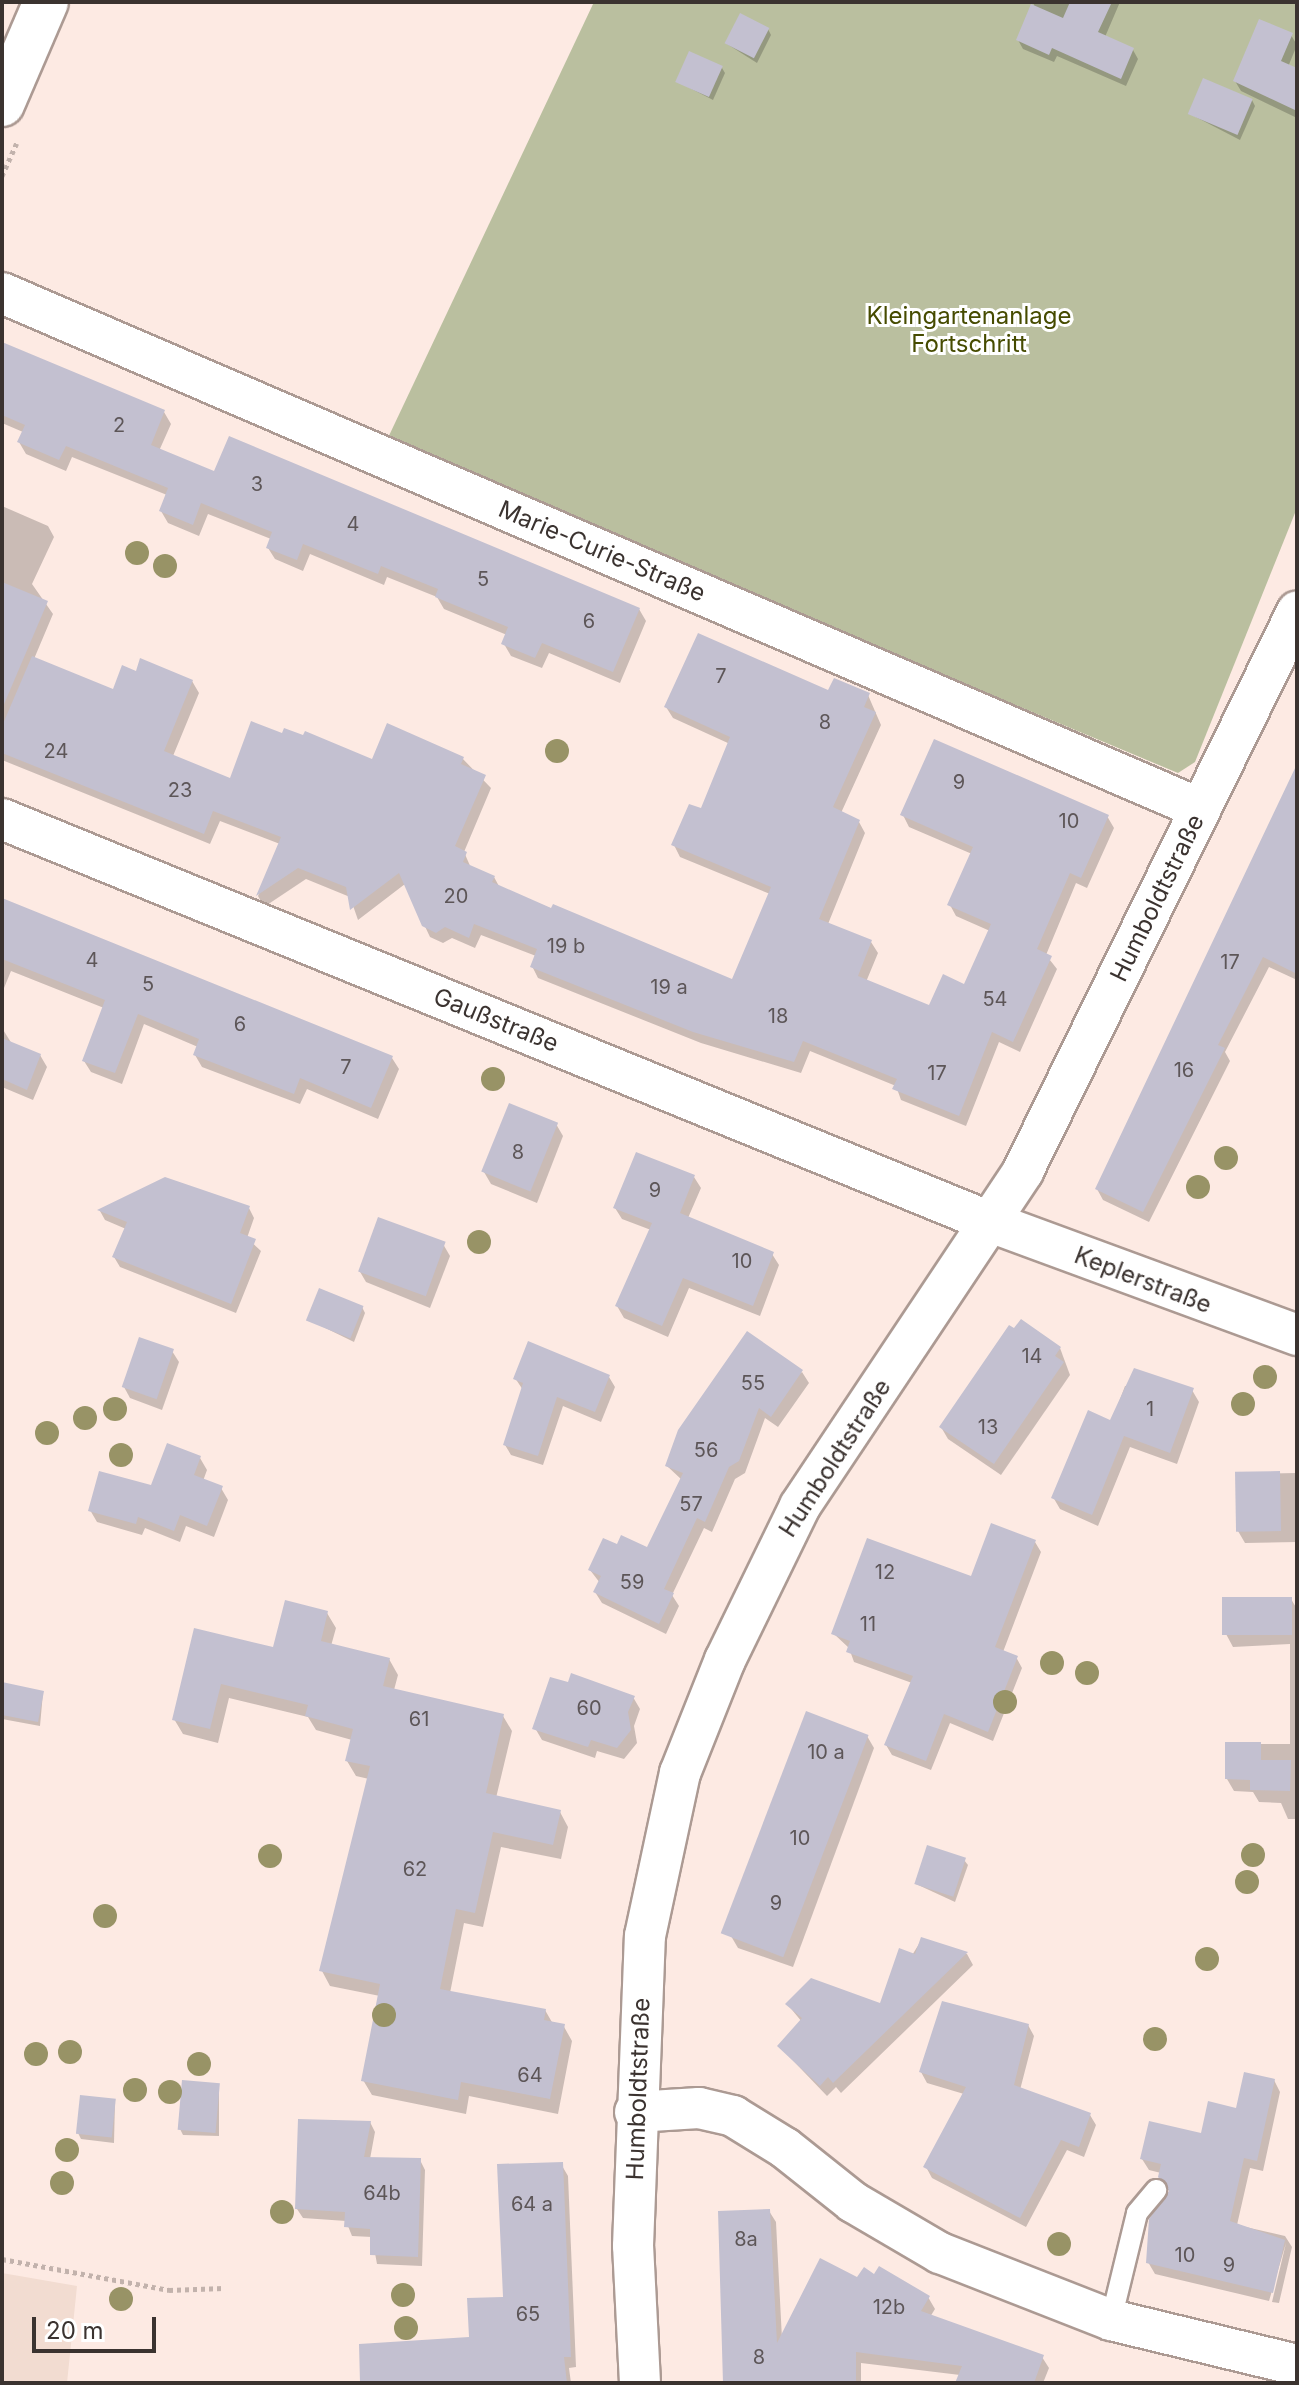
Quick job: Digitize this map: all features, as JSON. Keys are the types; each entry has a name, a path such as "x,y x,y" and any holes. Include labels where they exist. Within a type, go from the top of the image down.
{"street":[{"path":"2,104 46,2"},
{"name":"Marie-Curie-Straße","path":"2,293 1201,809"},
{"name":"Humboldtstraße","path":"640,2383 633,2246 635,2112 645,1936 660,1850 680,1773 725,1660 800,1506 1023,1171 1296,618"},
{"name":"Gaußstraße","path":"2,819 990,1222"},
{"name":"Keplerstraße","path":"990,1222 1297,1335"},
{"path":"635,2112 699,2108 733,2116 785,2148 853,2202 940,2253 1111,2320 1297,2365"}],"lane":[{"path":"1111,2320 1137,2213 1156,2190"}],"path":[{"path":"2,2259 169,2290 224,2288"}],"shaded area":[{"path":"2,2273 77,2286 67,2383 2,2383"}],"green space":[{"name":"Kleingartenanlage Fortschritt","path":"594,2 1297,2 1297,508 1195,762 1178,773 386,442"}],"building":[{"path":"1070,2 1112,2 1098,32 1134,48 1121,79 1052,48 1049,55 1016,40 1031,4 1063,18"},
{"path":"740,13 769,28 754,58 725,43"},
{"path":"1259,19 1293,33 1281,61 1297,68 1297,111 1233,81"},
{"path":"689,51 723,66 709,97 675,82"},
{"path":"1203,78 1253,99 1237,135 1188,114"},
{"path":"2,342 165,410 151,445 214,471 229,436 640,608 613,672 542,643 535,658 501,644 508,627 435,597 438,589 381,566 378,574 303,544 297,560 266,548 272,532 201,503 193,525 159,511 168,488 66,446 59,460 17,442 25,425 2,415"},
{"path":"2,582 48,601 2,709"},
{"path":"698,633 828,690 834,678 870,693 864,707 876,712 833,807 860,820 819,919 872,940 858,976 929,1005 943,974 964,984 991,924 947,905 973,847 900,815 934,739 1109,815 1081,878 1070,873 1037,949 1052,956 1013,1042 992,1032 959,1116 892,1089 897,1079 803,1041 794,1062 693,1032 530,967 537,949 474,924 469,938 445,927 436,933 422,926 399,873 350,910 346,887 298,868 256,896 281,837 213,811 204,834 2,753 2,726 32,656 113,689 122,665 136,671 140,658 193,680 164,751 230,778 251,721 282,733 284,728 303,735 305,731 372,759 387,723 464,757 461,764 486,775 455,846 467,852 463,862 495,876 492,882 551,908 553,904 732,979 771,887 671,845 689,804 701,808 730,737 664,707"},
{"path":"1297,764 1297,974 1263,957 1218,1045 1225,1048 1143,1212 1095,1189"},
{"path":"2,898 393,1056 371,1108 300,1078 294,1094 193,1055 199,1039 138,1014 115,1073 82,1061 105,1000 2,959"},
{"path":"2,1038 41,1054 27,1090 2,1079"},
{"path":"509,1103 558,1123 530,1191 481,1172"},
{"path":"636,1152 695,1175 680,1213 774,1252 753,1306 683,1278 662,1326 615,1306 652,1223 613,1208"},
{"path":"165,1177 250,1206 240,1233 256,1239 231,1304 112,1257 127,1222 97,1210"},
{"path":"378,1217 446,1242 426,1296 358,1272"},
{"path":"319,1288 364,1306 350,1338 306,1320"},
{"path":"1021,1319 1061,1347 1055,1356 1064,1362 994,1464 939,1427 1009,1325 1014,1328"},
{"path":"747,1331 803,1370 771,1417 759,1408 739,1461 729,1467 705,1522 697,1518 664,1589 674,1593 659,1624 593,1592 601,1576 588,1570 603,1538 617,1544 621,1535 647,1547 683,1473 665,1466 678,1430"},
{"path":"139,1337 174,1349 157,1399 122,1387"},
{"path":"528,1341 610,1375 595,1412 557,1397 538,1456 503,1445 523,1383 513,1379"},
{"path":"1134,1368 1194,1388 1170,1453 1124,1436 1092,1515 1051,1498 1088,1410 1110,1420"},
{"path":"167,1443 201,1456 194,1475 223,1486 207,1526 180,1515 174,1531 138,1517 136,1524 88,1511 99,1471 151,1485"},
{"path":"1280,1471 1281,1531 1236,1532 1235,1472"},
{"path":"991,1523 1036,1540 995,1647 1018,1656 988,1732 944,1714 926,1761 884,1745 913,1676 846,1652 850,1641 831,1634 867,1538 971,1576"},
{"path":"1222,1597 1292,1597 1292,1635 1222,1635"},
{"path":"285,1600 328,1611 321,1641 390,1658 383,1686 504,1714 486,1793 561,1810 553,1845 493,1832 475,1913 456,1909 440,1989 546,2009 544,2020 565,2024 550,2099 461,2082 458,2100 361,2081 380,1984 319,1971 370,1766 345,1761 353,1729 305,1716 308,1705 221,1684 210,1729 172,1720 194,1628 273,1647"},
{"path":"571,1673 635,1696 628,1712 631,1730 617,1748 591,1740 588,1747 532,1729 550,1677 568,1682"},
{"path":"2,1682 44,1691 38,1722 2,1715"},
{"path":"806,1711 869,1735 783,1957 721,1933"},
{"path":"1225,1742 1261,1742 1261,1760 1291,1760 1290,1791 1250,1790 1250,1780 1225,1779"},
{"path":"927,1845 966,1858 953,1897 914,1884"},
{"path":"921,1937 968,1952 833,2083 828,2077 820,2086 777,2046 802,2018 785,2004 811,1978 880,2003 899,1948 915,1954"},
{"path":"942,2001 1029,2024 1014,2085 1091,2113 1079,2147 1061,2140 1020,2218 923,2167 966,2087 919,2072"},
{"path":"1244,2072 1275,2079 1257,2161 1244,2158 1230,2221 1285,2240 1273,2293 1146,2263 1149,2219 1169,2191 1158,2177 1161,2164 1140,2159 1149,2121 1201,2133 1208,2101 1236,2108"},
{"path":"182,2080 220,2083 215,2133 178,2130"},
{"path":"80,2095 116,2099 112,2138 76,2134"},
{"path":"298,2119 371,2121 364,2157 421,2158 418,2257 370,2255 370,2229 344,2227 345,2212 295,2209"},
{"path":"563,2162 571,2357 564,2357 567,2383 360,2383 359,2344 469,2337 467,2298 503,2297 497,2164"},
{"path":"770,2209 777,2343 820,2258 857,2277 864,2267 874,2274 879,2266 930,2296 921,2311 1044,2355 1034,2383 955,2383 962,2366 856,2352 856,2383 723,2383 718,2211"}]}
